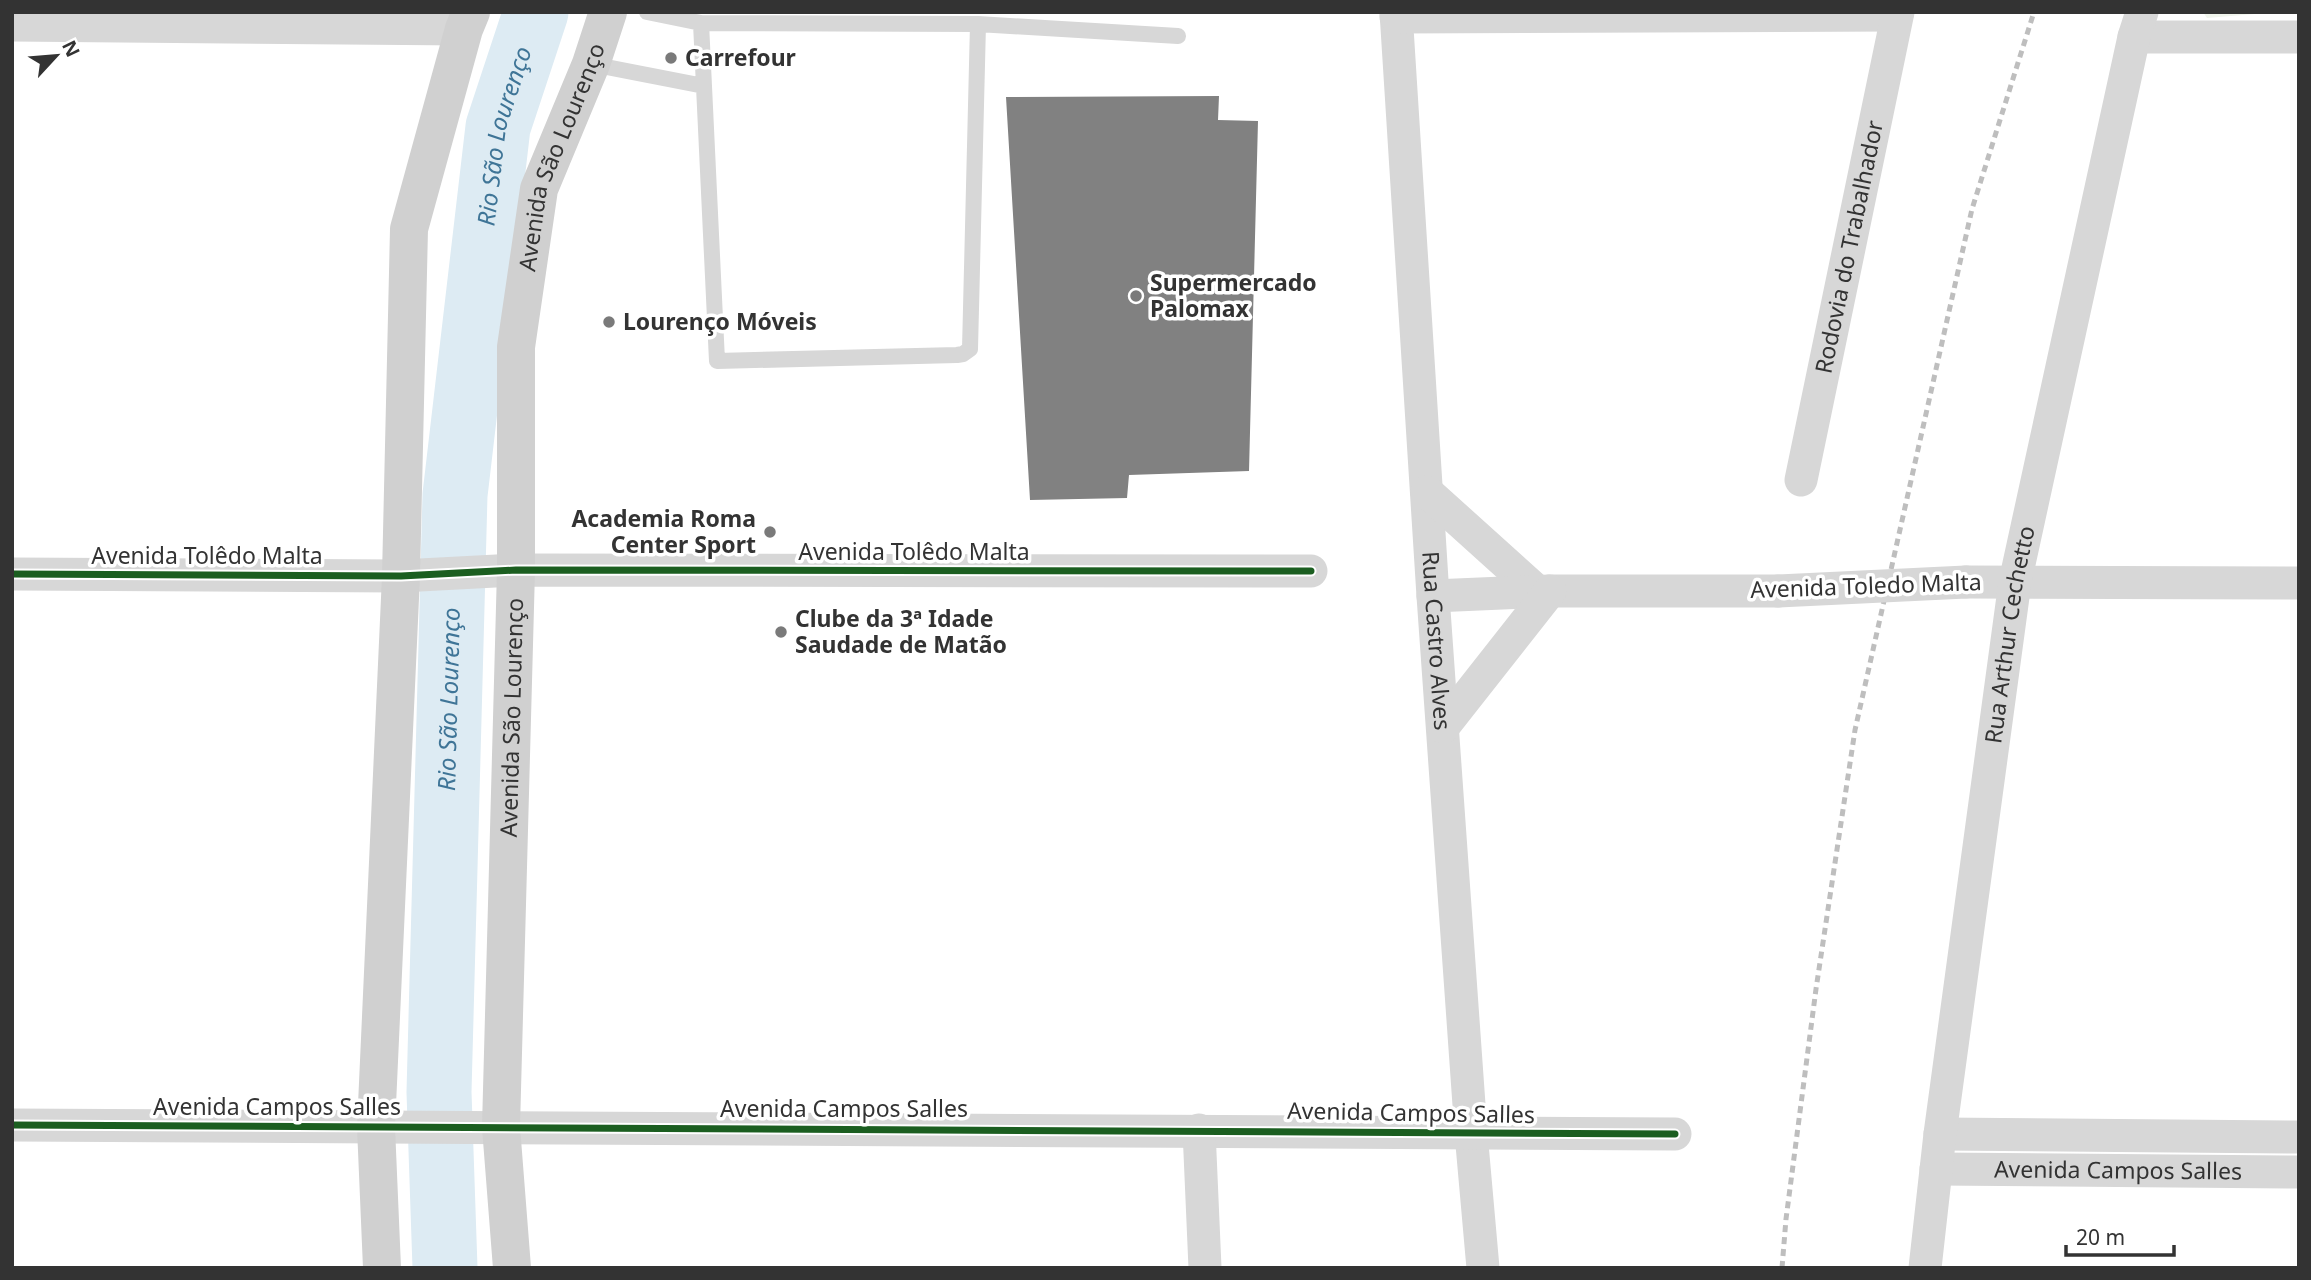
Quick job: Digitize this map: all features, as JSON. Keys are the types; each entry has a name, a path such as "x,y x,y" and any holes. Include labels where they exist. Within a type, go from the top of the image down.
{"main road":[{"name":"Avenida São Lourenço","path":"512,1268 486,1127 500,571 516,346 539,189 591,64 608,12"},
{"path":"382,1268 409,576 409,229 467,20"}],"street":[{"path":"1396,15 1898,14"},
{"name":"Rodovia do Trabalhador","path":"1801,481 1898,14"},
{"name":"Rua Castro Alves","path":"1396,15 1433,596 1483,1268"},
{"path":"12,25 467,20"},
{"path":"2138,24 2299,37"},
{"name":"Rua Arthur Cechetto","path":"1925,1268 1940,1135 2015,582 2138,24"},
{"path":"1427,492 1544,592 1443,727"},
{"path":"409,576 500,571"},
{"name":"Avenida Tolêdo Malta","path":"500,571 1311,572"},
{"name":"Avenida Tolêdo Malta","path":"12,574 409,576"},
{"name":"Avenida Toledo Malta","path":"1433,596 1544,592 1777,591 1966,582 2299,583"},
{"name":"Avenida Campos Salles","path":"12,1125 1675,1134"},
{"path":"1199,1130 1205,1268"},
{"name":"Avenida Campos Salles","path":"1940,1135 2299,1137"},
{"name":"Avenida Campos Salles","path":"1936,1169 2299,1172"}],"lane":[{"path":"648,12 701,23 978,24 1178,36"},
{"path":"701,23 718,361 963,354 970,349 978,24"},
{"path":"591,64 704,86"}],"shaded area":[{"path":"2203,12 2279,12 2207,18"}],"building":[{"name":"Supermercado Palomax","path":"1219,96 1218,120 1258,121 1249,471 1129,475 1127,498 1030,500 1006,97"}],"waterway":[{"name":"Rio São Lourenço","path":"445,1268 439,1092 455,495 498,127 536,12"}],"railway":[{"path":"1782,1268 1816,989 1855,730 1972,209 2034,12"}],"cycle path":[{"path":"12,574 401,576 516,570 1311,571"},
{"path":"12,1125 1675,1134"}],"place":[{"name":"Carrefour","path":"671,58"},
{"name":"Supermercado Palomax","path":"1136,296"},
{"name":"Lourenço Móveis","path":"609,322"},
{"name":"Academia Roma Center Sport","path":"770,532"},
{"name":"Clube da 3ª Idade Saudade de Matão","path":"781,632"}]}
